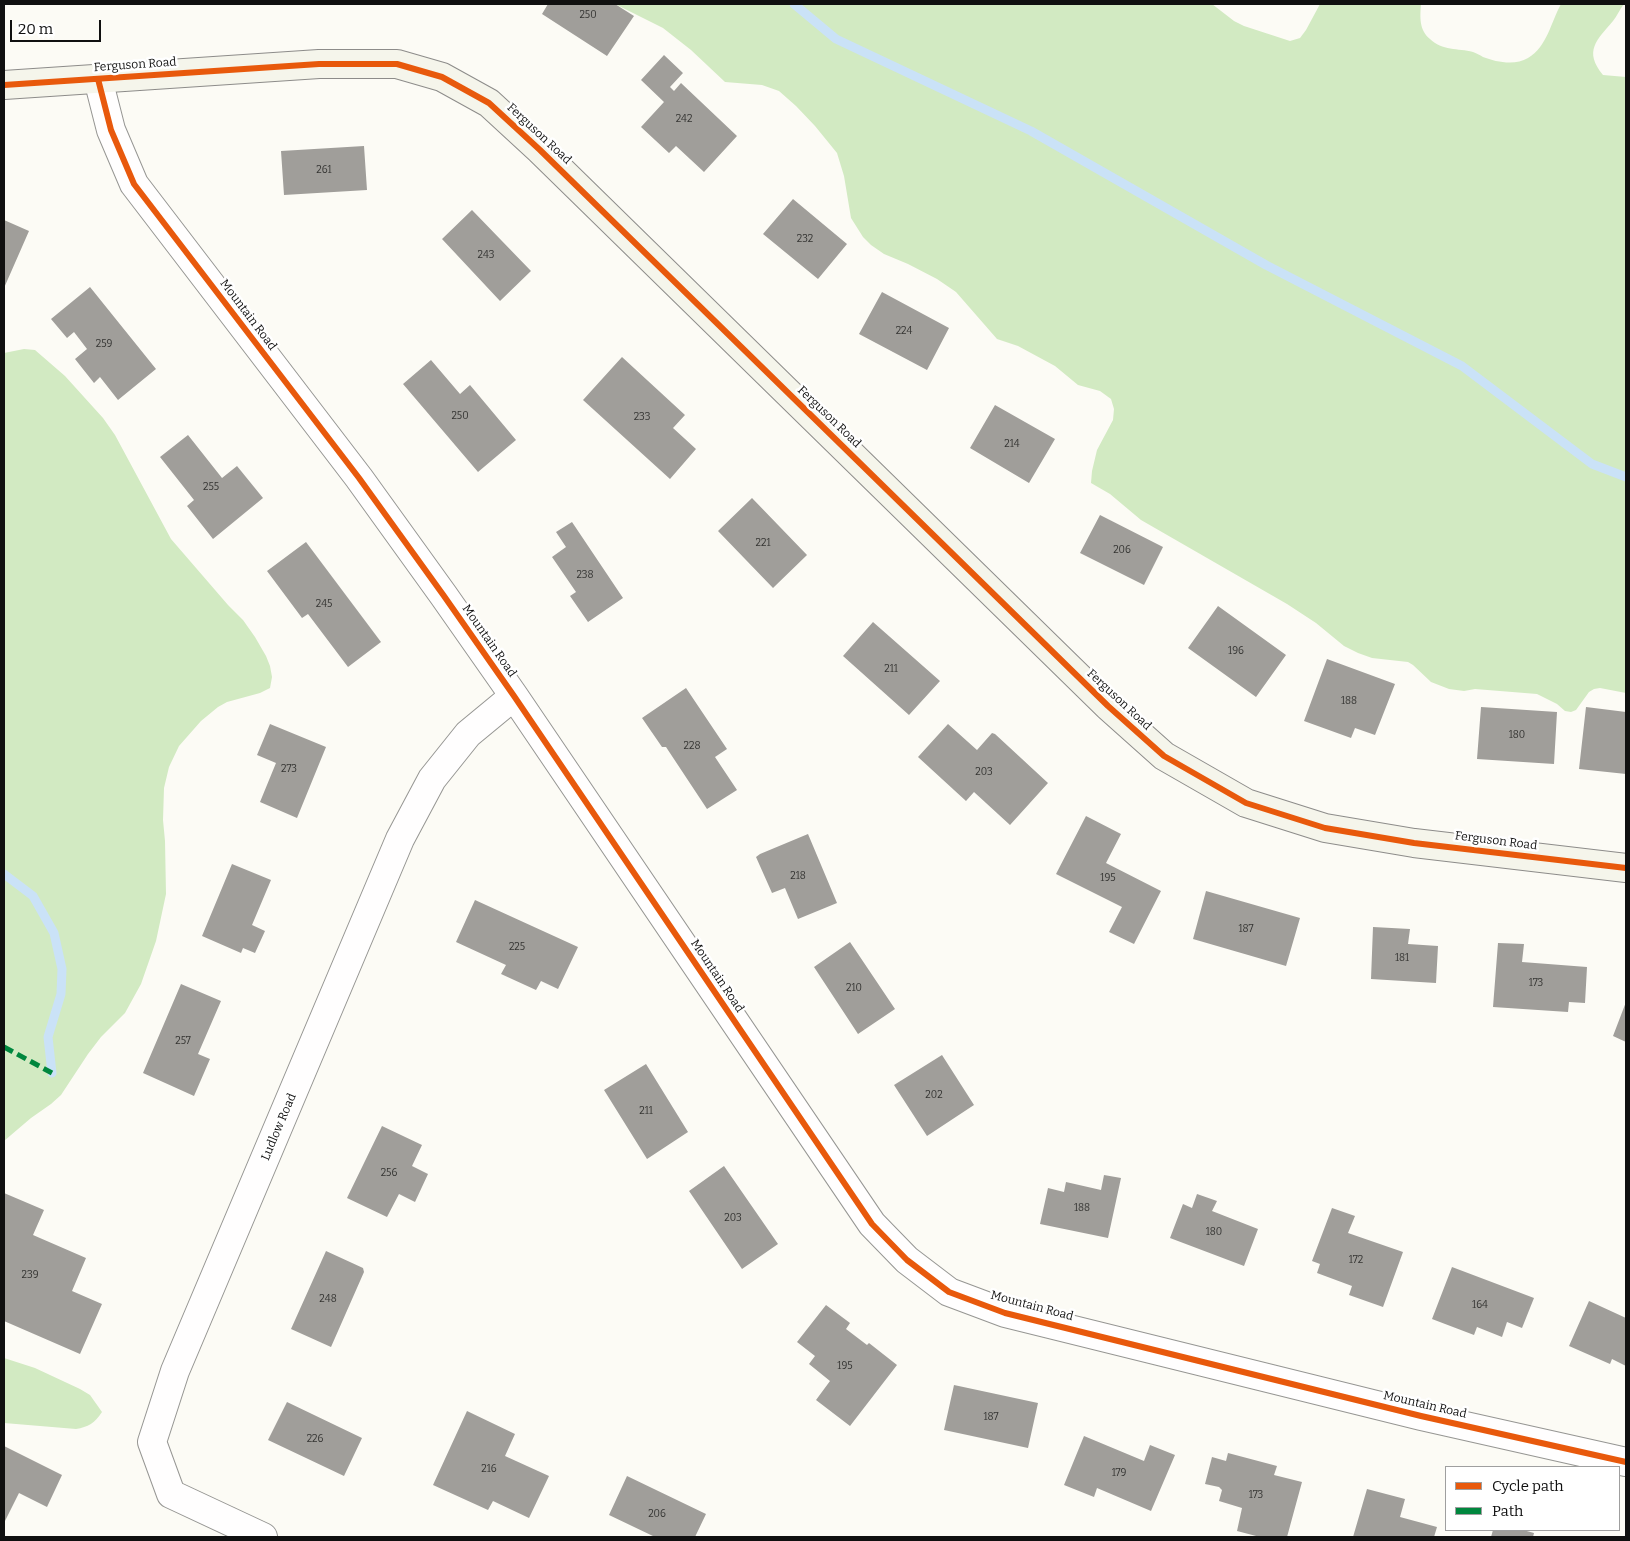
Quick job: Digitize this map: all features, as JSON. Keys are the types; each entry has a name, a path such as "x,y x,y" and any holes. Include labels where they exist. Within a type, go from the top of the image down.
{"street":[{"name":"Ferguson Road","path":"4,85 319,64 397,64 442,78 489,103 540,150 1101,699 1164,756 1246,803 1325,828 1414,843 1626,868"},
{"name":"Mountain Road","path":"98,79 111,130 134,184 359,478 514,696 872,1224 907,1260 949,1292 1005,1313 1421,1416 1626,1462"},
{"name":"Ludlow Road","path":"263,1537 170,1494 152,1442 175,1371 400,839 432,779 468,734 514,696"}],"green space":[{"path":"615,4 1212,4 1234,21 1244,26 1290,41 1300,38 1320,4 1421,4 1422,27 1426,35 1435,43 1440,46 1473,52 1483,57 1511,63 1528,58 1540,47 1561,4 1624,4 1594,46 1593,52 1597,67 1603,75 1626,77 1626,693 1600,688 1594,689 1589,692 1576,710 1571,712 1565,711 1557,704 1537,694 1449,689 1431,682 1408,662 1372,658 1344,646 1316,623 1287,604 1141,520 1110,494 1091,483 1097,450 1113,420 1114,409 1111,399 1100,391 1078,385 1055,366 1018,346 997,339 956,292 937,279 884,254 871,245 863,237 851,218 844,176 837,153 815,126 779,91 762,85 725,82 691,50 663,28"},
{"path":"24,349 35,350 65,376 103,418 115,435 171,539 243,620 266,656 272,677 270,688 260,693 227,702 218,707 201,721 179,746 169,767 164,788 163,820 166,894 156,941 141,984 125,1013 101,1037 61,1095 4,1141 4,353"},
{"path":"4,1358 35,1368 80,1389 90,1395 102,1412 91,1424 76,1429 4,1423"}],"building":[{"path":"548,4 615,4 634,16 607,56 542,14"},
{"path":"664,55 683,73 670,87 674,91 681,83 737,136 704,172 676,146 669,153 641,127 664,102 641,80"},
{"path":"364,146 367,190 284,195 281,151"},
{"path":"793,199 847,244 818,279 763,234"},
{"path":"472,210 531,271 500,301 442,239"},
{"path":"4,220 29,231 4,288"},
{"path":"90,287 156,369 118,400 100,377 94,383 75,359 87,349 74,332 67,338 51,319"},
{"path":"882,292 949,328 927,370 859,334"},
{"path":"622,357 685,415 673,428 696,449 670,479 583,400"},
{"path":"431,360 460,394 470,385 516,440 478,472 403,384"},
{"path":"995,405 1055,439 1029,483 970,448"},
{"path":"188,435 222,478 237,466 263,498 213,539 187,506 194,500 160,457"},
{"path":"752,498 807,555 773,588 718,531"},
{"path":"1100,515 1163,547 1144,585 1080,553"},
{"path":"572,522 623,598 588,622 570,596 576,592 552,557 566,547 556,532"},
{"path":"306,542 381,642 348,667 308,614 302,618 267,571"},
{"path":"1218,606 1286,655 1256,697 1188,648"},
{"path":"873,622 940,681 909,715 843,656"},
{"path":"1327,659 1395,684 1375,735 1355,728 1351,738 1304,721"},
{"path":"686,688 727,749 715,757 737,790 707,809 666,747 662,747 642,718"},
{"path":"1481,707 1557,712 1554,764 1477,759"},
{"path":"1586,707 1626,712 1626,774 1579,769"},
{"path":"270,724 326,747 297,818 260,802 276,763 257,755"},
{"path":"948,724 977,750 992,733 995,734 1048,783 1010,825 974,792 966,801 918,757"},
{"path":"1086,816 1121,834 1106,863 1161,891 1134,944 1109,932 1122,907 1056,874"},
{"path":"808,834 837,903 798,919 785,888 772,893 756,857"},
{"path":"232,864 271,880 252,925 265,931 255,953 243,948 241,953 202,936"},
{"path":"1206,891 1300,918 1286,966 1193,939"},
{"path":"475,900 578,947 558,989 541,981 536,990 501,974 506,965 456,942"},
{"path":"1373,927 1410,929 1408,944 1438,946 1436,983 1371,979"},
{"path":"850,942 895,1009 858,1034 814,967"},
{"path":"1498,943 1524,944 1522,962 1587,967 1585,1003 1569,1002 1568,1012 1493,1007"},
{"path":"181,984 221,1001 198,1054 210,1059 194,1096 143,1073"},
{"path":"1626,1002 1626,1042 1613,1036"},
{"path":"942,1055 974,1105 927,1136 894,1085"},
{"path":"646,1064 688,1132 647,1159 604,1090"},
{"path":"382,1126 422,1145 412,1166 428,1174 415,1202 399,1194 387,1217 347,1198"},
{"path":"724,1166 778,1244 742,1269 689,1191"},
{"path":"1104,1175 1121,1178 1108,1238 1040,1224 1048,1188 1064,1192 1066,1182 1101,1190"},
{"path":"4,1193 44,1210 33,1235 86,1258 72,1291 102,1304 80,1354 4,1321"},
{"path":"1197,1194 1217,1201 1212,1211 1258,1229 1244,1266 1170,1238 1183,1204 1192,1208"},
{"path":"1332,1208 1355,1216 1348,1233 1403,1252 1383,1307 1349,1295 1352,1286 1317,1273 1320,1264 1312,1261"},
{"path":"326,1251 363,1268 364,1272 331,1347 291,1329"},
{"path":"1452,1267 1534,1298 1522,1328 1507,1322 1502,1337 1477,1327 1474,1335 1432,1319"},
{"path":"1589,1301 1626,1318 1626,1366 1612,1359 1610,1364 1569,1346"},
{"path":"826,1305 850,1323 846,1329 867,1345 869,1343 897,1365 850,1426 816,1400 830,1381 809,1364 815,1356 797,1342"},
{"path":"954,1385 1038,1403 1028,1448 944,1430"},
{"path":"287,1402 362,1438 344,1476 268,1440"},
{"path":"467,1411 515,1434 505,1456 549,1476 529,1518 493,1501 488,1510 433,1485"},
{"path":"1084,1436 1144,1461 1150,1445 1175,1455 1151,1511 1097,1488 1094,1497 1064,1485"},
{"path":"4,1446 62,1475 47,1507 19,1493 4,1523"},
{"path":"1228,1453 1277,1466 1274,1475 1302,1482 1287,1537 1260,1537 1237,1531 1242,1508 1219,1501 1222,1490 1219,1487 1205,1484 1212,1457 1226,1461"},
{"path":"627,1476 706,1514 695,1537 655,1537 609,1515"},
{"path":"1367,1489 1405,1499 1400,1517 1437,1527 1434,1537 1353,1537"},
{"path":"1493,1531 1527,1531 1534,1533 1533,1537 1491,1537"}],"waterway":[{"path":"794,4 836,39 1031,131 1266,265 1462,366 1592,464 1626,477"},
{"path":"4,874 33,896 54,933 62,969 61,994 48,1037 52,1073"}],"marked path":[{"path":"4,1047 52,1073"}],"cycle path":[{"path":"4,85 319,64 397,64 442,77 489,103 540,150 1108,706 1164,756 1246,803 1325,828 1414,843 1626,868"},
{"path":"98,79 111,130 134,184 359,478 444,596 514,696 872,1224 907,1260 949,1292 1005,1313 1421,1416 1626,1462"}]}
